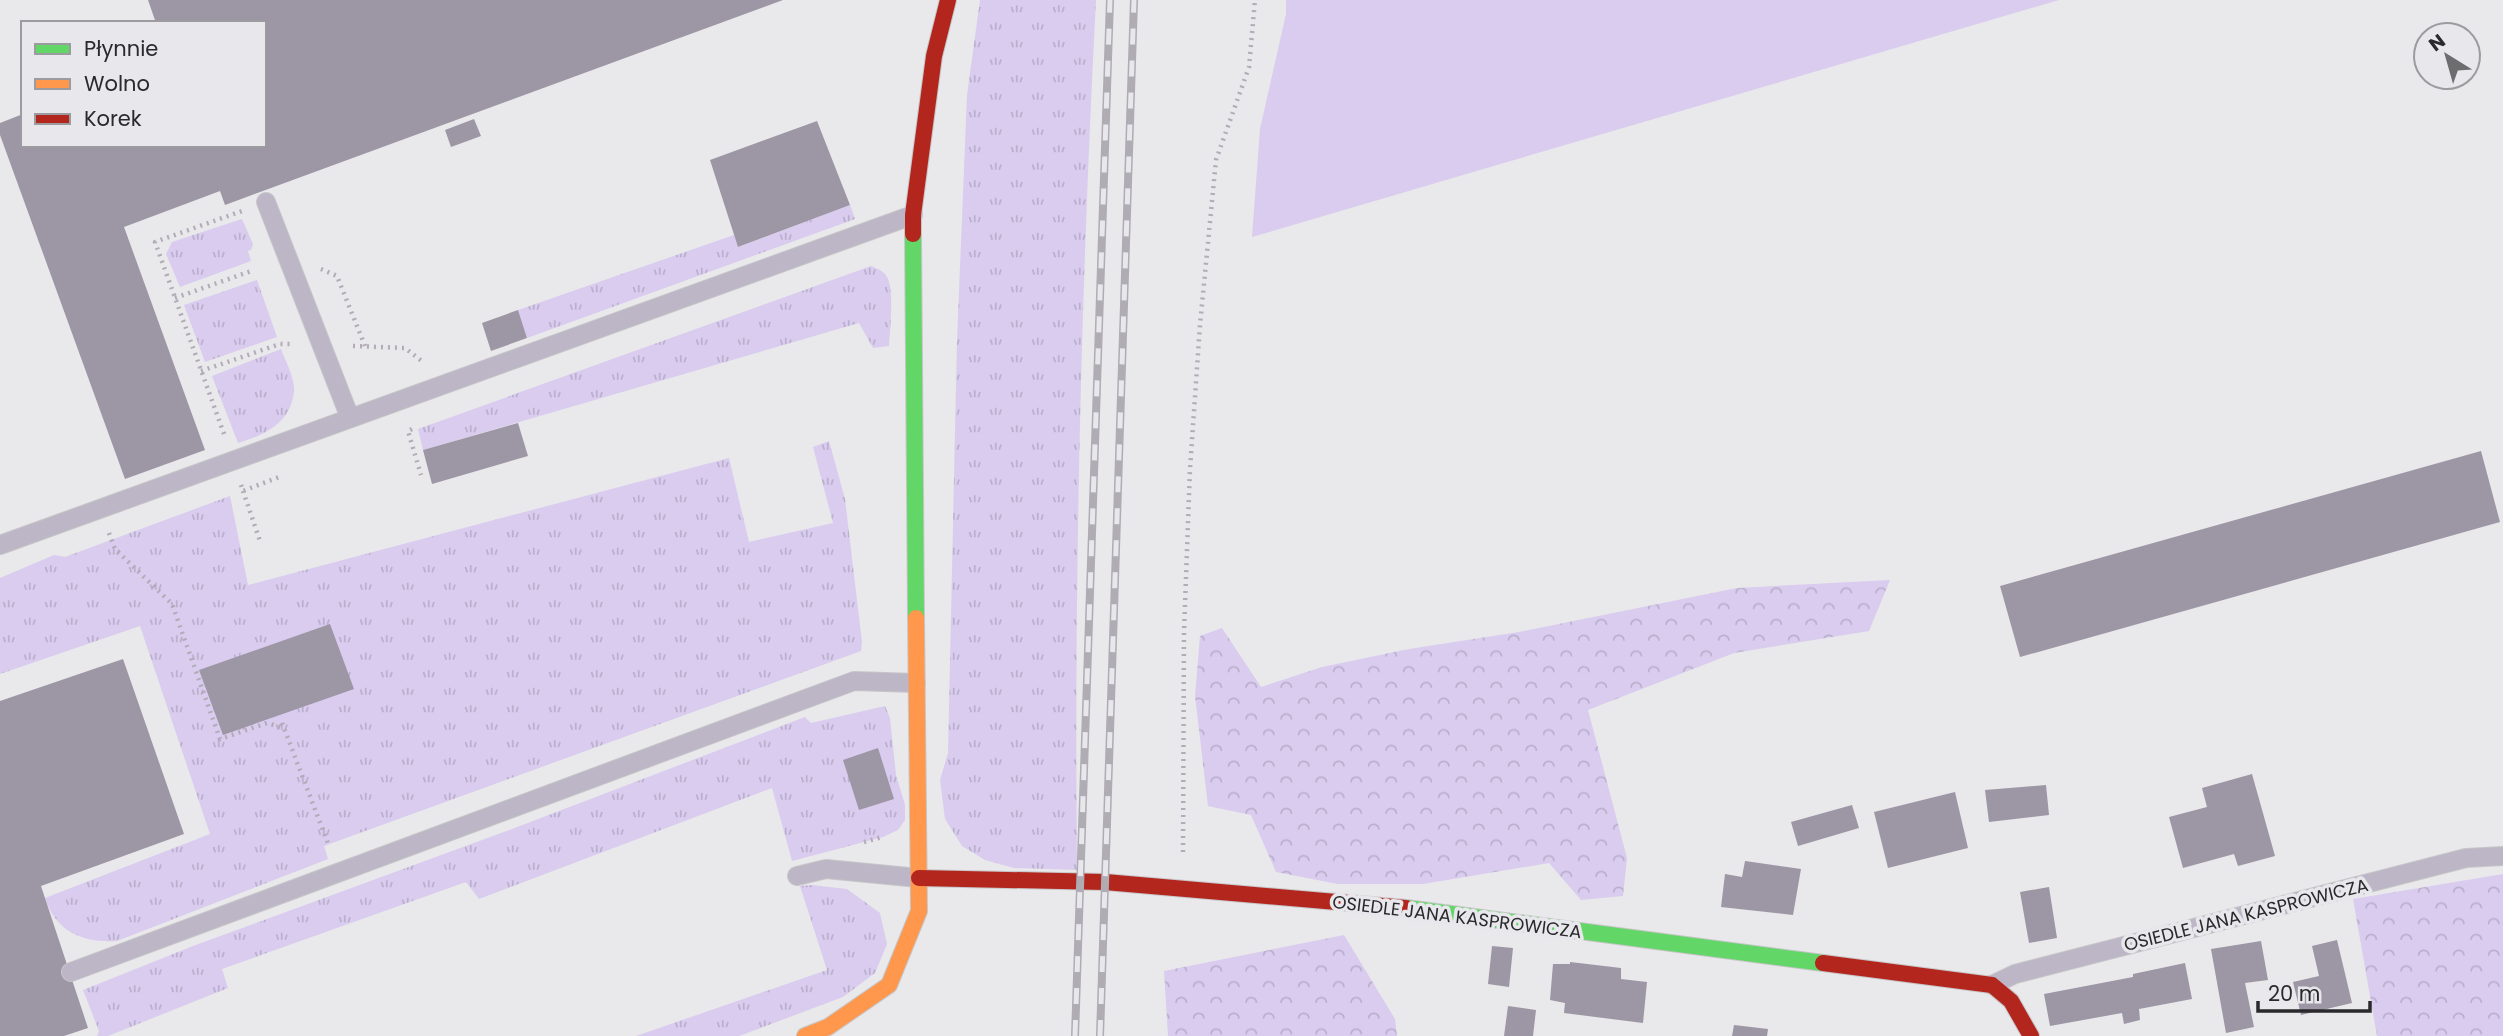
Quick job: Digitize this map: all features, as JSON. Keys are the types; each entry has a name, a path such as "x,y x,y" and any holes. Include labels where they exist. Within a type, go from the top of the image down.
{"street":[{"path":"805,1036 828,1027 888,985 919,911 913,215 934,56 948,0"},
{"name":"OSIEDLE JANA KASPROWICZA","path":"919,878 1105,882 1412,909 1992,985"},
{"path":"1992,985 2011,1001 2031,1036"}],"lane":[{"path":"266,202 350,418"},
{"path":"0,545 913,215"},
{"path":"71,972 854,681 916,682"},
{"name":"OSIEDLE JANA KASPROWICZA","path":"1992,985 2015,974 2466,858 2503,856"},
{"path":"797,876 827,869 919,878"}],"path":[{"path":"1184,888 1184,618 1190,469 1200,325 1216,160 1250,67 1255,0"},
{"path":"233,460 155,242 266,202"},
{"path":"320,269 337,276 365,346"},
{"path":"175,298 254,270"},
{"path":"420,425 408,431 421,475"},
{"path":"230,492 243,489 260,541"},
{"path":"121,528 109,532 115,549 172,604 220,739 267,723 284,728"}],"green space":[{"path":"980,0 1096,0 1080,435 1077,870 1014,868 985,860 962,846 945,819 940,780 948,753 957,341 967,95"},
{"path":"1286,0 2059,0 1252,237 1260,129 1286,14"},
{"path":"850,205 855,219 527,338 518,310 734,235 739,247"},
{"path":"242,219 253,244 248,251 251,261 180,287 166,254 172,242"},
{"path":"871,266 885,274 890,286 889,346 873,348 859,323 423,450 418,429"},
{"path":"257,280 277,337 205,362 184,305"},
{"path":"281,349 294,386 288,412 267,431 238,443 212,376"},
{"path":"829,441 845,499 861,651 324,846 328,859 117,941 93,940 72,933 50,910 45,898 210,834 140,626 0,674 0,578 54,555 65,557 230,496 248,585 729,458 749,542 833,523 813,447"},
{"path":"1890,580 1869,631 1734,653 1588,710 1627,858 1623,896 1581,900 1549,863 1423,884 1338,884 1276,872 1251,815 1208,806 1195,696 1200,636 1222,628 1261,687 1322,667 1409,649 1519,632 1737,588"},
{"path":"885,706 890,718 896,775 905,805 905,820 898,830 883,837 792,861 772,788 479,899 466,882 222,969 228,988 108,1036 97,1036 99,1031 83,990 193,946 512,829 805,717 811,723"},
{"path":"2503,874 2503,1036 2377,1036 2353,899"},
{"path":"800,886 847,889 880,913 887,944 875,973 843,997 739,1036 636,1036 827,970"},
{"path":"1344,935 1395,1019 1397,1036 1168,1036 1164,971"}],"building":[{"path":"148,0 783,0 225,205 220,191 124,227 205,450 125,479 0,135 0,123 21,115 21,147 266,147 266,21 155,21"},
{"path":"474,119 481,136 451,147 445,130"},
{"path":"817,121 850,205 738,247 710,160"},
{"path":"518,310 527,338 491,351 482,323"},
{"path":"518,423 528,456 432,484 423,450"},
{"path":"2481,451 2500,522 2020,657 2000,586"},
{"path":"330,624 354,689 223,735 199,670"},
{"path":"123,659 184,834 41,886 88,1028 64,1036 0,1036 0,701"},
{"path":"878,748 894,799 859,810 843,760"},
{"path":"2252,774 2275,856 2238,866 2234,854 2183,868 2169,817 2207,807 2202,788"},
{"path":"2046,785 2049,815 1989,822 1985,790"},
{"path":"1955,792 1968,848 1888,868 1874,812"},
{"path":"1852,805 1859,828 1798,846 1791,822"},
{"path":"1745,861 1801,869 1793,915 1721,907 1725,874 1742,877"},
{"path":"2049,887 2057,938 2029,943 2020,892"},
{"path":"2337,940 2352,1003 2301,1015 2293,982 2319,976 2312,946"},
{"path":"2261,941 2268,980 2245,983 2254,1027 2226,1033 2211,949"},
{"path":"1492,946 1513,948 1509,987 1488,984"},
{"path":"1570,962 1621,968 1621,979 1647,982 1643,1023 1564,1013 1565,1003 1550,1000 1553,964"},
{"path":"2185,963 2192,999 2139,1009 2140,1020 2124,1024 2122,1013 2050,1026 2044,994 2133,977 2133,974"},
{"path":"1508,1006 1536,1010 1533,1036 1504,1036"},
{"path":"1734,1025 1768,1029 1767,1036 1732,1036"}],"railway":[{"path":"1075,1036 1110,0"},
{"path":"1100,1036 1134,0"}],"traffic: fast":[{"path":"913,234 916,618"},
{"path":"1406,908 1823,963"}],"traffic: slow":[{"path":"805,1036 828,1027 889,985 919,911 916,618"}],"traffic: jam":[{"path":"913,234 913,215 934,56 948,0"},
{"path":"919,878 1105,882 1406,908"},
{"path":"1823,963 1992,985 2011,1001 2031,1036"}]}
